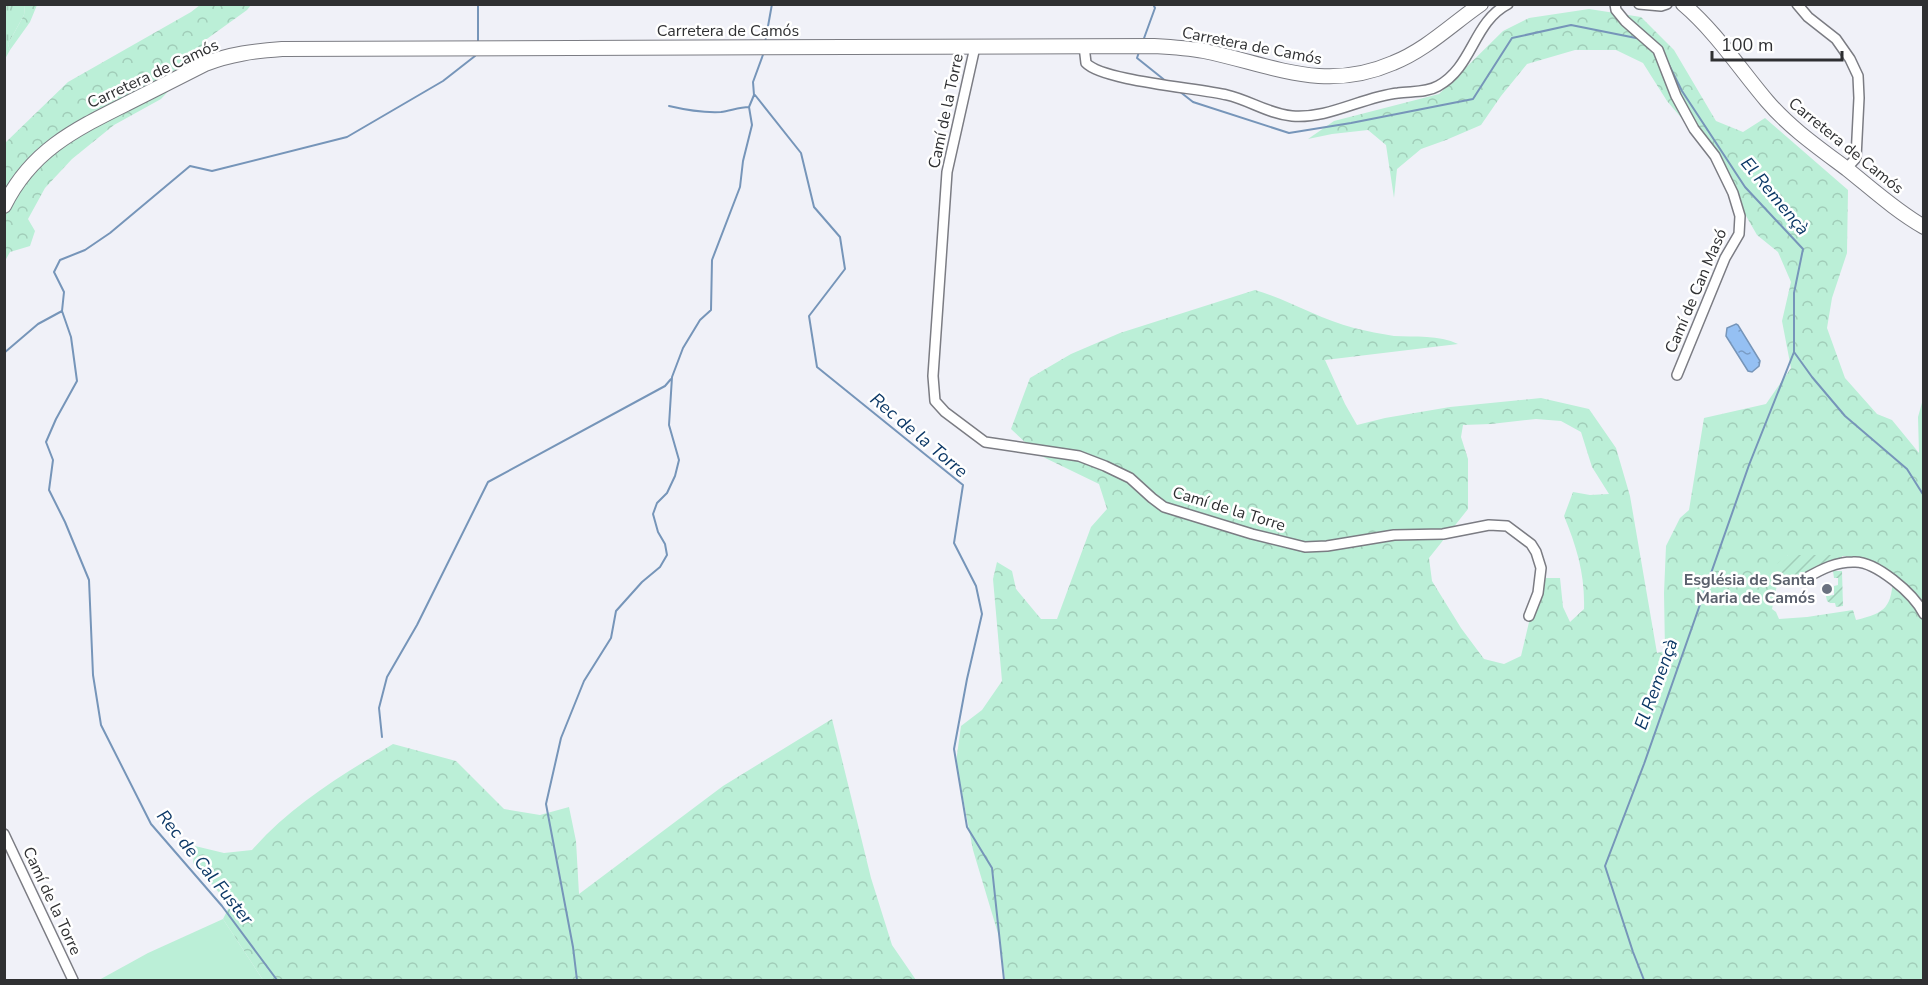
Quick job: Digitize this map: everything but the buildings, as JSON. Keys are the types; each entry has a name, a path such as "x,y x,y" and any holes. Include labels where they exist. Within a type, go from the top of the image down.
{"street":[{"name":"Carretera de Camós","path":"4,206 22,177 35,162 68,134 205,64 244,52 282,49 1154,46 1203,51 1304,76 1337,77 1359,74 1392,64 1406,57 1438,37 1481,4"},
{"path":"1090,46 1086,63 1096,70 1233,96 1284,115 1301,116 1331,111 1378,96 1435,88 1446,82 1460,68 1490,18 1508,4"},
{"name":"Camí de Can Masó","path":"1615,4 1616,10 1625,21 1658,50 1676,96 1694,129 1715,156 1733,193 1740,216 1738,234 1725,258 1677,375"},
{"path":"1640,4 1661,6 1667,4"},
{"name":"Carretera de Camós","path":"1683,4 1711,31 1781,116 1807,140 1923,227"},
{"path":"1797,4 1808,17 1836,39 1850,59 1858,76 1856,158 1846,169"},
{"name":"Camí de la Torre","path":"975,47 946,184 933,376 935,401 945,412 985,442 1079,456 1130,478 1164,507 1252,534 1305,547 1327,546 1394,535 1443,534 1489,525 1507,526 1531,544 1541,568 1538,593 1529,616"},
{"path":"1808,577 1823,568 1856,561 1878,570 1908,593 1923,614"},
{"name":"Camí de la Torre","path":"4,834 73,981"}],"green space":[{"path":"5,5 25,5 24,15 8,44 10,50 5,59"},
{"path":"25,5 37,5 30,22 10,50 8,44 24,15"},
{"path":"200,5 251,5 204,41 203,54 161,99 114,125 72,159 45,188 28,219 35,231 30,246 10,252 5,261 5,143 68,82"},
{"path":"1589,9 1641,17 1674,50 1716,121 1743,132 1765,118 1848,190 1847,253 1832,298 1827,328 1845,378 1877,414 1892,420 1919,453 1918,417 1923,399 1923,980 1005,980 1000,940 973,850 956,762 961,726 982,710 1002,681 993,579 997,562 1012,571 1016,589 1041,619 1057,619 1091,527 1107,509 1099,484 1039,455 1011,429 1030,378 1071,354 1120,333 1255,290 1354,328 1394,336 1435,338 1458,344 1325,360 1357,425 1450,407 1541,398 1589,409 1616,448 1630,496 1657,653 1665,651 1666,546 1680,518 1689,510 1704,418 1766,404 1791,368 1782,321 1791,282 1778,252 1757,235 1707,148 1667,101 1643,63 1616,50 1575,50 1527,64 1481,125 1421,149 1397,169 1394,198 1386,145 1368,130 1308,139 1334,121 1439,94 1503,31 1529,18","holes":["1536,419 1561,421 1581,432 1592,467 1609,494 1590,495 1573,492 1564,516 1579,561 1584,609 1570,622 1563,607 1560,578 1546,578 1530,618 1521,656 1504,664 1484,659 1461,628 1432,581 1429,558 1468,509 1468,459 1461,437 1463,425","1788,555 1843,556 1868,561 1893,575 1889,601 1881,611 1856,620 1853,610 1779,619 1772,609 1777,585 1772,580"]},
{"path":"1788,555 1842,555 1842,560 1777,585 1771,580 1778,563"},
{"path":"1833,571 1842,571 1843,606 1836,607 1835,603 1827,601 1826,596 1834,595 1834,586 1838,585 1838,578 1834,578"},
{"path":"832,719 871,878 892,945 916,980 263,980 223,919 230,905 193,863 195,846 224,853 252,850 300,805 336,779 393,744 456,761 504,809 540,815 569,807 576,841 579,894 723,786"},
{"path":"223,919 263,980 99,980 148,953"}],"water":[{"path":"1736,324 1760,361 1759,366 1752,372 1748,371 1726,336 1727,328"}],"waterway":[{"name":"Rec de Cal Fuster","path":"478,4 478,41"},
{"path":"765,43 772,4"},
{"name":"El Remençà","path":"1143,41 1155,8 1153,4"},
{"name":"El Remençà","path":"1179,91 1193,102 1289,133 1473,99 1512,38 1571,25 1641,39"},
{"path":"577,980 546,804 561,738 584,681 611,638 616,611 642,582 660,567 667,555 653,514 657,503 667,493 679,460 669,425 672,377 683,348 700,320 711,310 712,260 740,187 743,161 752,125 749,107 754,95 753,82 764,52"},
{"name":"El Remençà","path":"1139,52 1137,58 1167,82"},
{"name":"Rec de Cal Fuster","path":"277,980 222,906 151,824 101,725 93,675 89,580 49,490 53,460 46,442 77,381 71,337 62,311 64,292 54,272 60,260 85,250 110,233 190,166 212,171 347,137 443,81 475,56"},
{"name":"El Remençà","path":"1644,980 1605,866 1644,764 1749,465 1794,352 1794,293 1803,249 1745,187 1682,91 1666,59"},
{"name":"Rec de la Torre","path":"755,95 801,153 814,207 840,237 845,269 809,316 817,367 963,485 954,543 976,586 982,614 954,749 967,827 992,868 1004,980"},
{"path":"669,106 714,112 749,107"},
{"path":"4,353 38,324 62,311"},
{"path":"1794,352 1845,416 1907,469 1924,496"},
{"path":"382,737 379,708 387,677 417,625 488,482 665,386 671,379"}],"place":[{"name":"Església de Santa Maria de Camós","path":"1827,589"}]}
